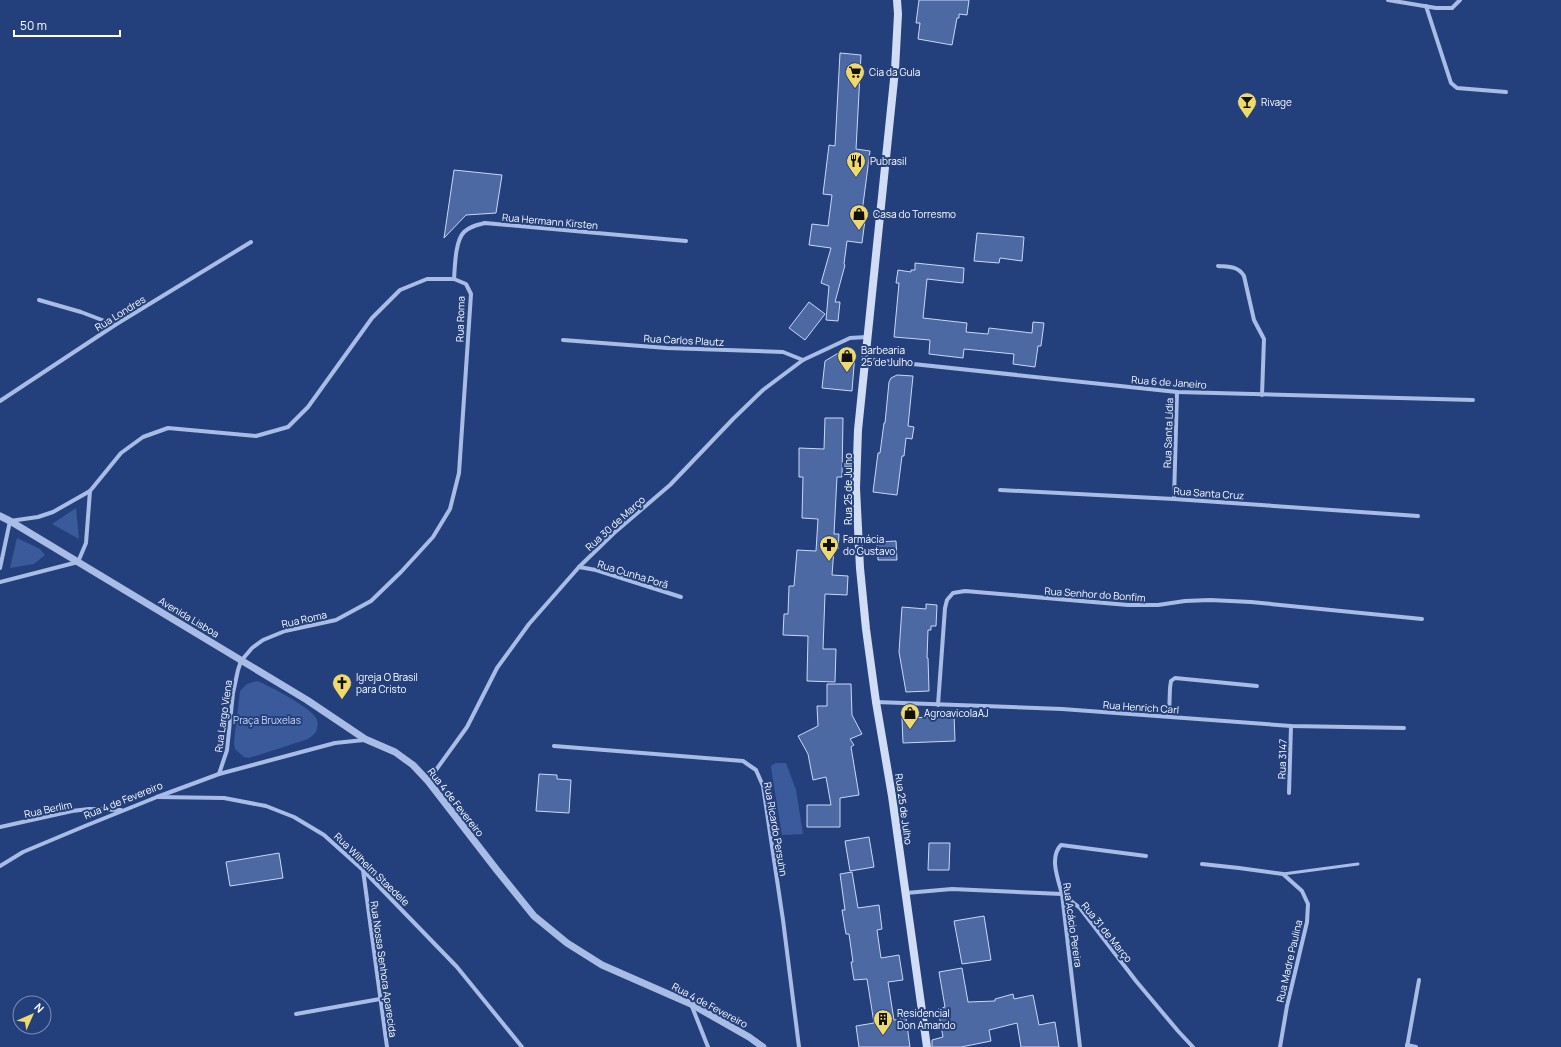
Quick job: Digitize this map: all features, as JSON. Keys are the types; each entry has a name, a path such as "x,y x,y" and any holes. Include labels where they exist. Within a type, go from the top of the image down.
{"main road":[{"name":"Rua 25 de Julho","path":"897,0 898,14 895,70 858,430 856,488 860,568 876,702 892,796 928,1047"}],"street":[{"path":"1388,0 1426,6 1452,8 1460,0"},
{"path":"1426,6 1451,83 1457,88 1506,92"},
{"name":"Rua Hermann Kirsten","path":"454,279 460,239 464,232 473,226 485,223 686,241"},
{"name":"Rua Londres","path":"0,401 115,324 251,242"},
{"path":"1218,266 1235,268 1241,271 1244,276 1254,320 1264,339 1262,395"},
{"path":"0,568 10,521 38,517 53,512 90,490 121,453 143,437 168,428 256,436 288,427 308,407 372,318 400,290 427,279 454,279"},
{"name":"Rua Roma","path":"241,661 252,648 263,640 285,630 336,620 371,601 401,572 433,537 450,509 459,473 471,294 466,284 454,279"},
{"path":"39,300 81,312 115,324"},
{"name":"Rua 30 de Março","path":"428,781 467,727 497,668 529,624 579,567 614,533 670,485 763,390 803,360 850,338 867,336"},
{"name":"Rua Carlos Plautz","path":"563,340 667,348 783,352 803,360"},
{"name":"Rua 6 de Janeiro","path":"865,359 1177,392 1473,400"},
{"name":"Rua Santa Lídia","path":"1174,498 1177,392"},
{"path":"0,582 78,562 86,543 90,490"},
{"name":"Rua Santa Cruz","path":"1000,490 1174,498 1418,516"},
{"name":"Avenida Lisboa","path":"0,516 307,700 366,739"},
{"name":"Rua Cunha Porã","path":"579,567 596,570 681,598"},
{"name":"Rua Senhor do Bonfim","path":"938,705 945,608 947,600 953,593 965,591 1128,605 1158,605 1185,601 1217,600 1292,605 1422,619"},
{"name":"Rua Largo Viena","path":"219,774 227,750 233,693 241,661"},
{"path":"1169,716 1171,681 1175,678 1257,686"},
{"name":"Rua Henrich Carl","path":"876,702 1062,709 1291,726 1404,728"},
{"name":"Rua 3147","path":"1289,793 1291,726"},
{"name":"Rua 4 de Fevereiro","path":"0,866 23,852 123,810 219,774 335,743 366,739 395,752 413,765 428,781 534,916 567,943 602,965 691,1004 764,1047"},
{"name":"Rua Ricardo Persuhn","path":"554,746 743,761 756,770 763,786 783,920 798,1047"},
{"name":"Rua Wilhelm Staedele","path":"157,797 224,798 266,806 294,817 324,835 363,870 457,967 522,1047"},
{"name":"Rua Berlim","path":"0,827 72,811 94,809 123,810"},
{"name":"Rua Acácio Pereira","path":"1080,1047 1062,894 1056,872 1056,850 1061,845 1146,856"},
{"path":"1202,864 1283,874"},
{"name":"Rua Nossa Senhora Aparecida","path":"363,870 387,1047"},
{"name":"Rua Madre Paulina","path":"1280,1047 1287,1006 1307,922 1308,904 1302,891 1283,874"},
{"path":"905,893 952,888 1062,894"},
{"name":"Rua 31 de Março","path":"1062,894 1080,908 1136,981 1193,1047"},
{"path":"1416,1047 1407,1046 1419,980"},
{"path":"296,1014 380,999"},
{"path":"691,1004 708,1047"}],"lane":[{"path":"1283,874 1358,864"}],"green space":[{"path":"76,508 79,539 52,524"},
{"path":"17,538 40,549 45,555 34,564 10,568"},
{"name":"Praça Bruxelas","path":"257,681 280,692 300,704 314,715 317,720 316,732 305,740 249,758 244,757 235,749 234,742 240,691 247,684"},
{"path":"776,763 786,763 796,790 803,834 782,835 771,766"}],"building":[{"path":"919,0 969,0 967,15 959,14 959,18 957,18 952,45 918,39 920,23 916,23"},
{"path":"840,53 861,55 856,149 870,151 861,220 865,220 862,243 847,241 845,265 835,302 840,302 838,321 826,320 829,286 821,283 831,248 809,245 812,224 828,226 832,195 823,194 829,145 835,146"},
{"path":"454,170 502,175 496,213 466,215 444,238"},
{"path":"977,233 1024,237 1022,261 1000,258 999,263 974,261"},
{"path":"915,263 964,268 963,283 927,279 923,318 967,323 966,332 988,334 989,328 1032,333 1033,322 1044,323 1041,346 1038,346 1035,367 1013,364 1014,354 964,349 963,358 929,354 930,340 894,337 899,283 896,283 898,270 911,272 911,270 915,270"},
{"path":"809,302 825,314 805,340 789,328"},
{"path":"840,352 855,353 852,391 822,388 825,361"},
{"path":"897,375 913,376 908,426 914,427 912,439 906,438 897,495 873,492 878,453 880,453 885,423 889,382 891,378"},
{"path":"825,418 843,418 842,477 837,477 834,534 839,534 838,549 834,549 832,575 848,576 847,595 825,594 823,649 836,649 835,682 807,681 808,636 783,635 784,614 788,614 789,586 794,586 797,550 816,551 818,519 802,518 803,477 799,477 799,448 824,449"},
{"path":"896,541 897,560 878,560 877,542"},
{"path":"926,604 937,605 936,626 931,626 931,630 928,630 927,658 929,691 906,692 899,652 902,607 926,609"},
{"path":"827,684 851,684 852,715 862,734 850,739 854,745 851,747 859,795 840,798 840,827 807,827 807,805 831,805 826,777 813,780 808,754 798,736 818,726 817,706 827,706"},
{"path":"954,714 955,741 903,743 902,718 936,717 935,715"},
{"path":"539,774 557,775 557,779 571,780 569,813 536,811"},
{"path":"869,837 874,867 850,871 845,841"},
{"path":"929,843 950,843 949,870 928,870"},
{"path":"279,853 283,878 230,886 226,862"},
{"path":"852,872 858,908 879,905 882,929 877,930 881,958 899,955 903,980 888,982 894,1020 906,1018 910,1047 859,1047 856,1026 874,1023 867,979 854,980 849,934 846,934 842,910 845,910 840,874"},
{"path":"984,916 991,960 962,964 954,921"},
{"path":"962,968 968,1002 995,1001 995,999 1013,994 1014,999 1033,995 1039,1025 1055,1022 1059,1047 1021,1047 1017,1023 989,1030 991,1041 961,1047 932,1047 932,1040 943,1037 938,1009 945,1007 939,972"}],"place":[{"name":"Cia da Gula","path":"855,89"},
{"name":"Rivage","path":"1247,119"},
{"name":"Pubrasil","path":"856,178"},
{"name":"Casa do Torresmo","path":"859,231"},
{"name":"Barbearia 25 de Julho","path":"847,373"},
{"name":"Farmácia do Gustavo","path":"829,562"},
{"name":"Igreja O Brasil para Cristo","path":"342,700"},
{"name":"AgroavicolaAJ","path":"910,730"},
{"name":"Residencial Don Amando","path":"883,1036"}]}
